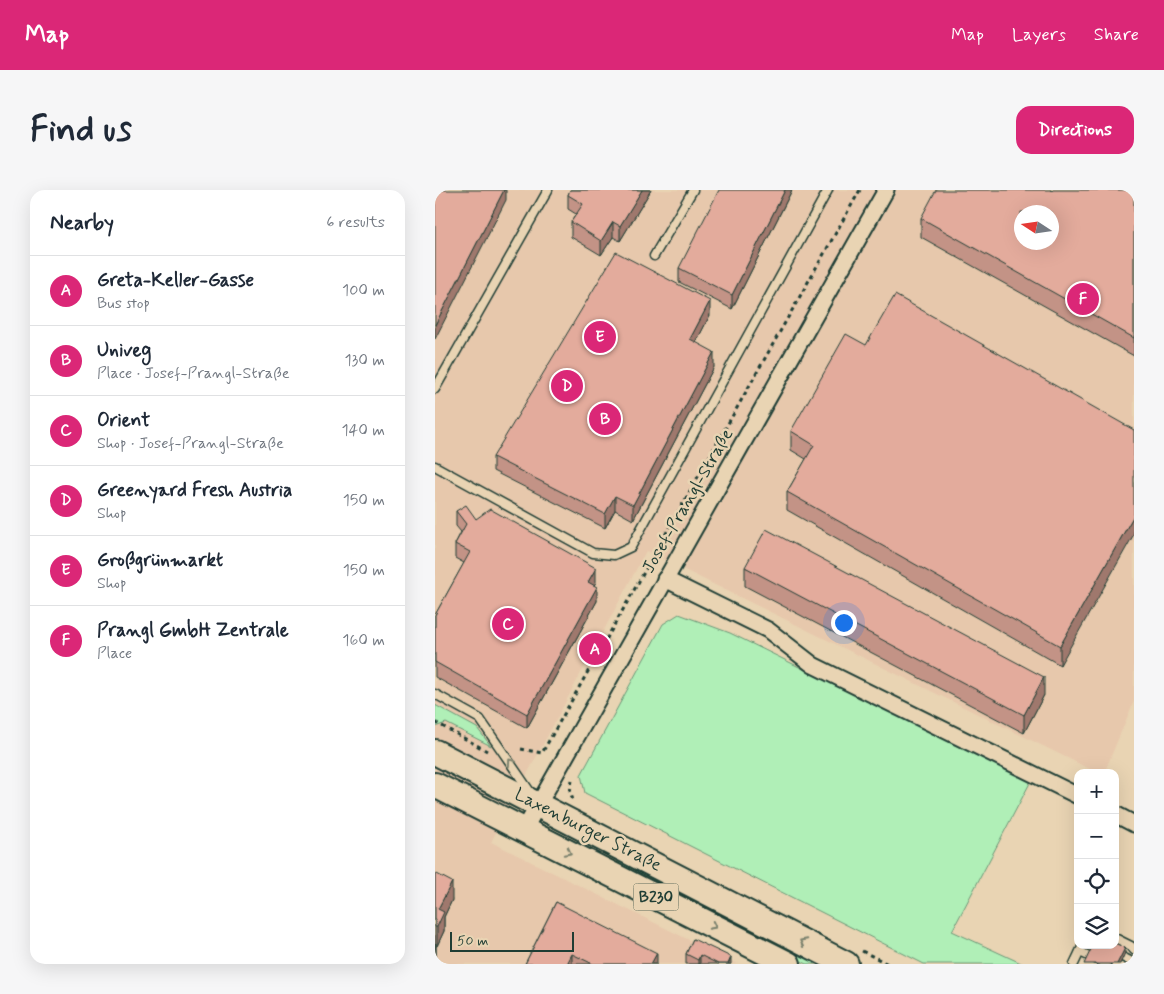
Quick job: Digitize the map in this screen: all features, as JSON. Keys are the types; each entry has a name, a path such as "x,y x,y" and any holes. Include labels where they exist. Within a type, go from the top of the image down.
{"main road":[{"name":"Laxenburger Straße","path":"435,752 538,803 846,964"},
{"name":"Laxenburger Straße","path":"435,785 788,964"}],"street":[{"name":"Josef-Prangl-Straße","path":"525,830 538,803 886,190"},
{"path":"665,579 768,630 813,665 1074,794"},
{"path":"1119,816 1134,824"}],"lane":[{"path":"435,389 548,190"},
{"path":"654,256 693,190"},
{"path":"435,466 593,553 614,556 631,547 828,190"},
{"path":"435,694 480,719 538,803"},
{"path":"1119,940 1131,946 1134,950"},
{"path":"1075,964 1082,949"},
{"path":"1084,949 1106,964"},
{"path":"1107,949 1134,963"}],"path":[{"path":"521,749 542,752 861,190"},
{"path":"435,722 491,753"}],"shaded area":[{"path":"435,190 1134,190 1134,701 1106,769 1090,769 646,551 491,842 738,964 435,964"}],"green space":[{"path":"679,614 730,633 1031,781 952,931 1023,964 924,964 585,793 581,775 663,624"},
{"path":"435,705 477,728 491,746 446,723 435,727"},
{"path":"620,859 831,964 807,964 615,868"}],"building":[{"path":"437,190 504,190 435,325 435,195"},
{"path":"570,190 642,190 620,226 613,222 601,241 571,222 583,204 568,195"},
{"path":"719,190 785,190 732,295 679,268"},
{"path":"936,190 1134,190 1134,338 921,218"},
{"path":"616,252 710,301 690,339 714,352 633,505 615,496 605,514 493,457"},
{"path":"895,295 1134,430 1134,515 1060,646 787,492 814,445 791,431 846,334 866,345"},
{"path":"466,505 476,519 490,509 596,568 588,582 597,587 527,714 435,662 435,615 470,552 455,544 466,524 456,511"},
{"path":"766,529 1044,677 1024,715 745,567"},
{"path":"435,873 452,882 438,909 444,912 437,927 435,927"},
{"path":"556,902 657,953 651,964 593,964 572,954 567,964 525,964"},
{"path":"693,939 731,957 728,964 718,964 700,955 698,960 686,954"},
{"path":"1119,945 1125,948 1117,964 1084,964 1091,949 1119,949"}],"place":[{"name":"Prangl GmbH Zentrale","path":"1083,299"},
{"name":"Großgrünmarkt","path":"600,337"},
{"name":"Greenyard Fresh Austria","path":"567,386"},
{"name":"Univeg","path":"605,419"},
{"name":"Orient","path":"508,624"},
{"name":"Greta-Keller-Gasse","path":"595,649"}]}
